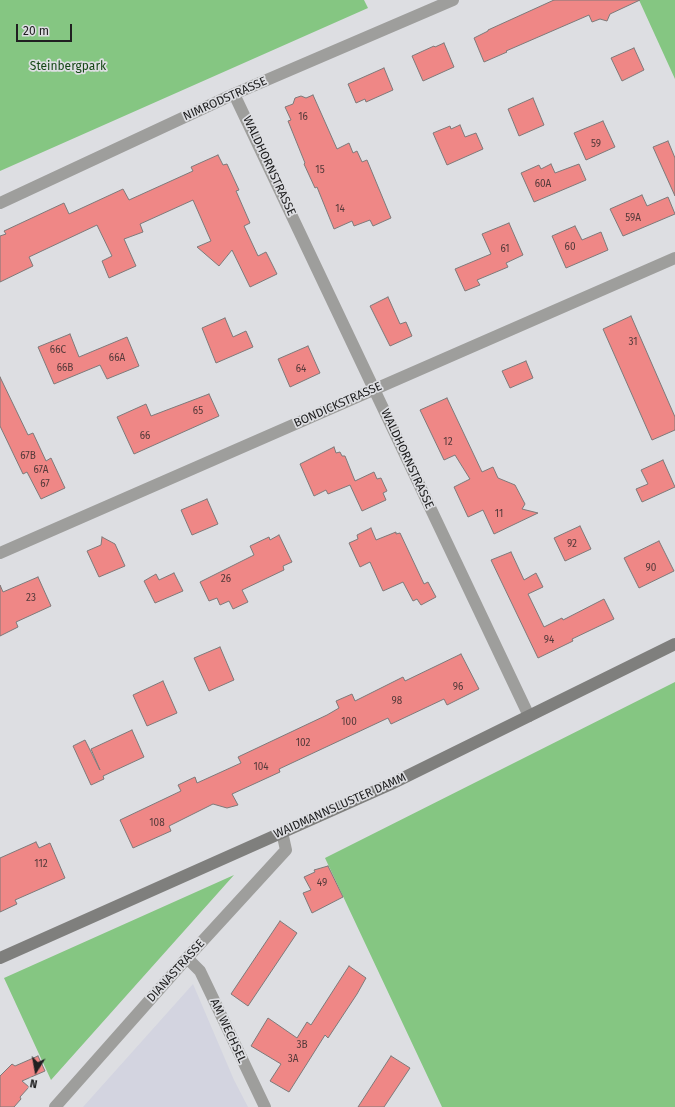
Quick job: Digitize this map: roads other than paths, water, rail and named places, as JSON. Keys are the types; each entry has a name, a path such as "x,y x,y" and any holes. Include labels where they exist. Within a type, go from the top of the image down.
{"main road":[{"name":"WAIDMANNSLUSTER DAMM","path":"0,958 390,784 675,644"}],"street":[{"name":"NIMRODSTRASSE","path":"0,204 234,94 453,0"},
{"name":"WALDHORNSTRASSE","path":"234,94 529,716"},
{"name":"BONDICKSTRASSE","path":"0,553 675,258"},
{"name":"DIANASTRASSE","path":"55,1107 187,958 286,850 282,832"},
{"name":"AM WECHSEL","path":"187,958 200,970 264,1107"}],"park label":[{"name":"Steinbergpark","path":"68,67"}]}
